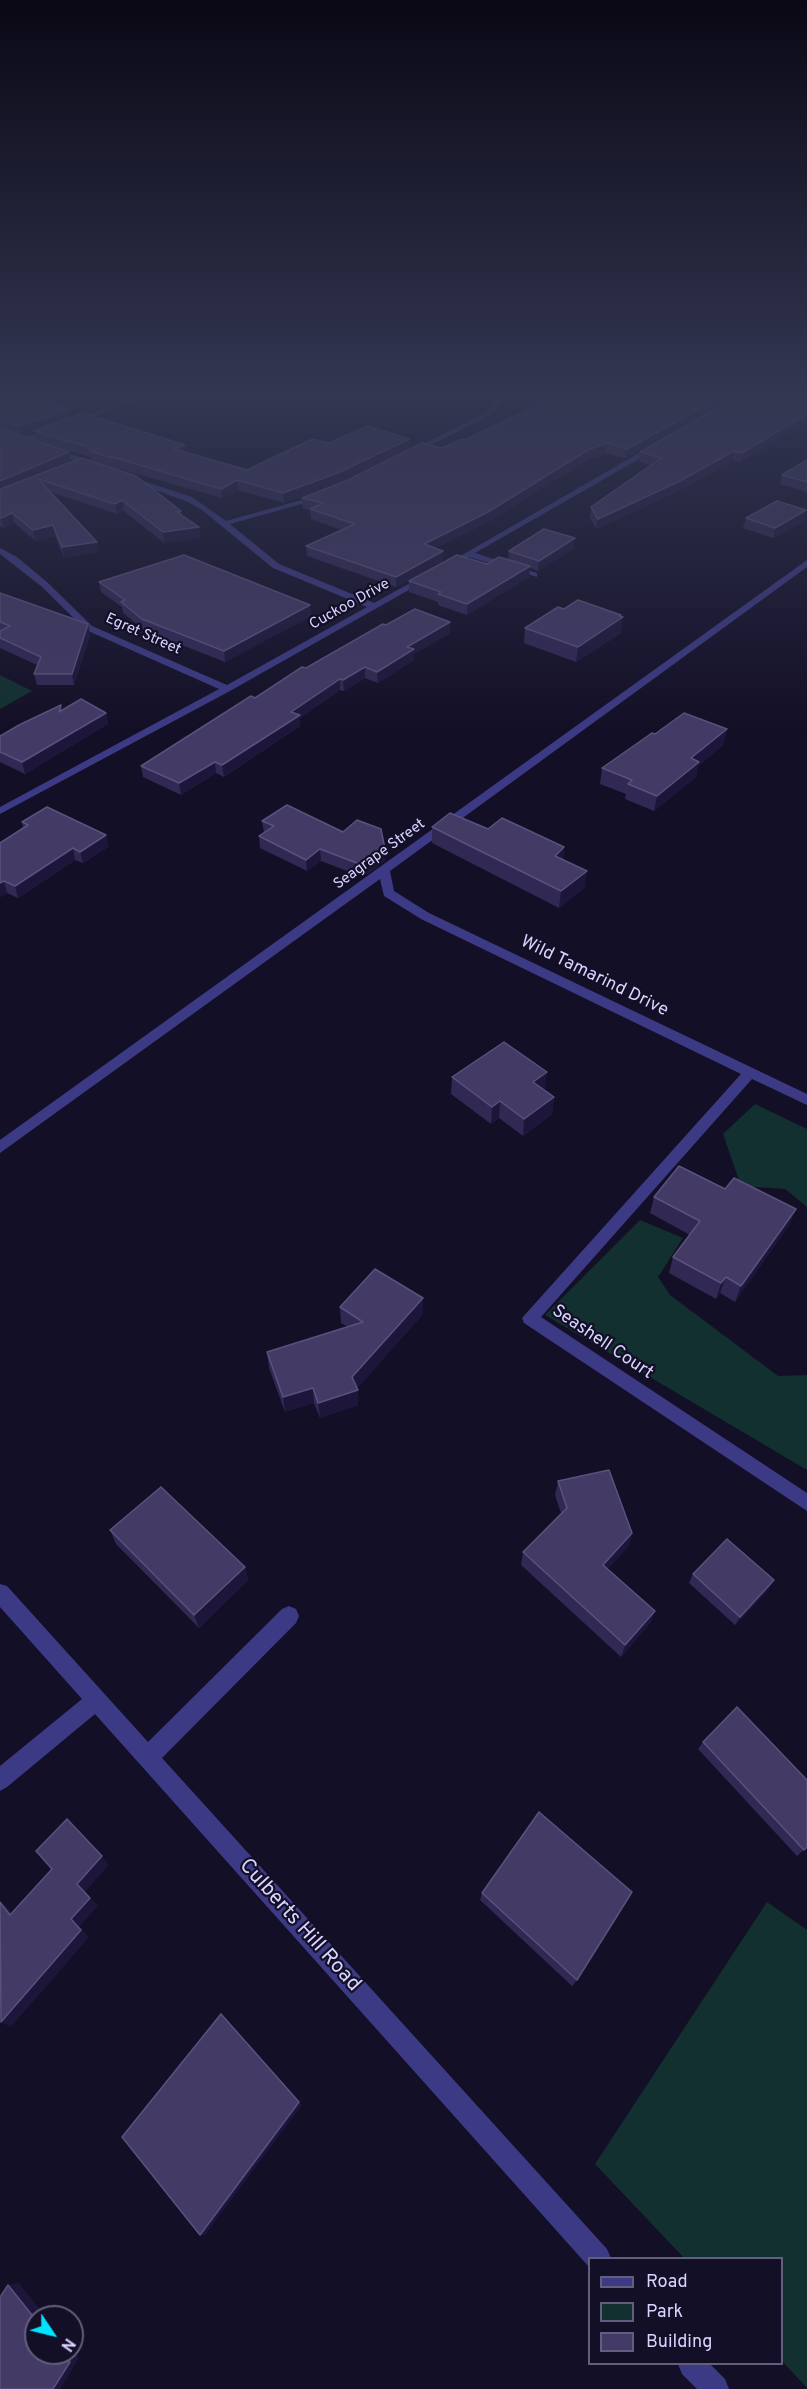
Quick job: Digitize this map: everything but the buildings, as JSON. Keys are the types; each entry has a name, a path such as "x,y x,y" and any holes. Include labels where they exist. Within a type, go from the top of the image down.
{"street":[{"path":"205,510 276,566 375,607"},
{"path":"224,524 274,510"},
{"name":"Cuckoo Drive","path":"0,811 227,689 545,510"},
{"name":"Egret Street","path":"0,551 14,559 44,584 89,628 227,689"},
{"path":"469,554 534,575"},
{"name":"Seagrape Street","path":"0,1148 807,563"},
{"name":"Wild Tamarind Drive","path":"384,871 387,893 425,916 807,1100"},
{"name":"Seashell Court","path":"751,1072 530,1318 807,1503"},
{"name":"Culberts Hill Road","path":"0,1593 596,2257"},
{"path":"148,1757 289,1616"},
{"path":"0,1780 96,1700"},
{"path":"693,2365 715,2389"}],"green space":[{"path":"0,675 32,691 0,709"},
{"path":"755,1104 807,1129 807,1207 785,1189 741,1186 723,1134"},
{"path":"640,1220 683,1238 658,1277 670,1295 778,1376 807,1375 807,1470 545,1315"},
{"path":"767,1902 807,1930 807,2388 783,2362 783,2257 683,2257 595,2164"}]}
